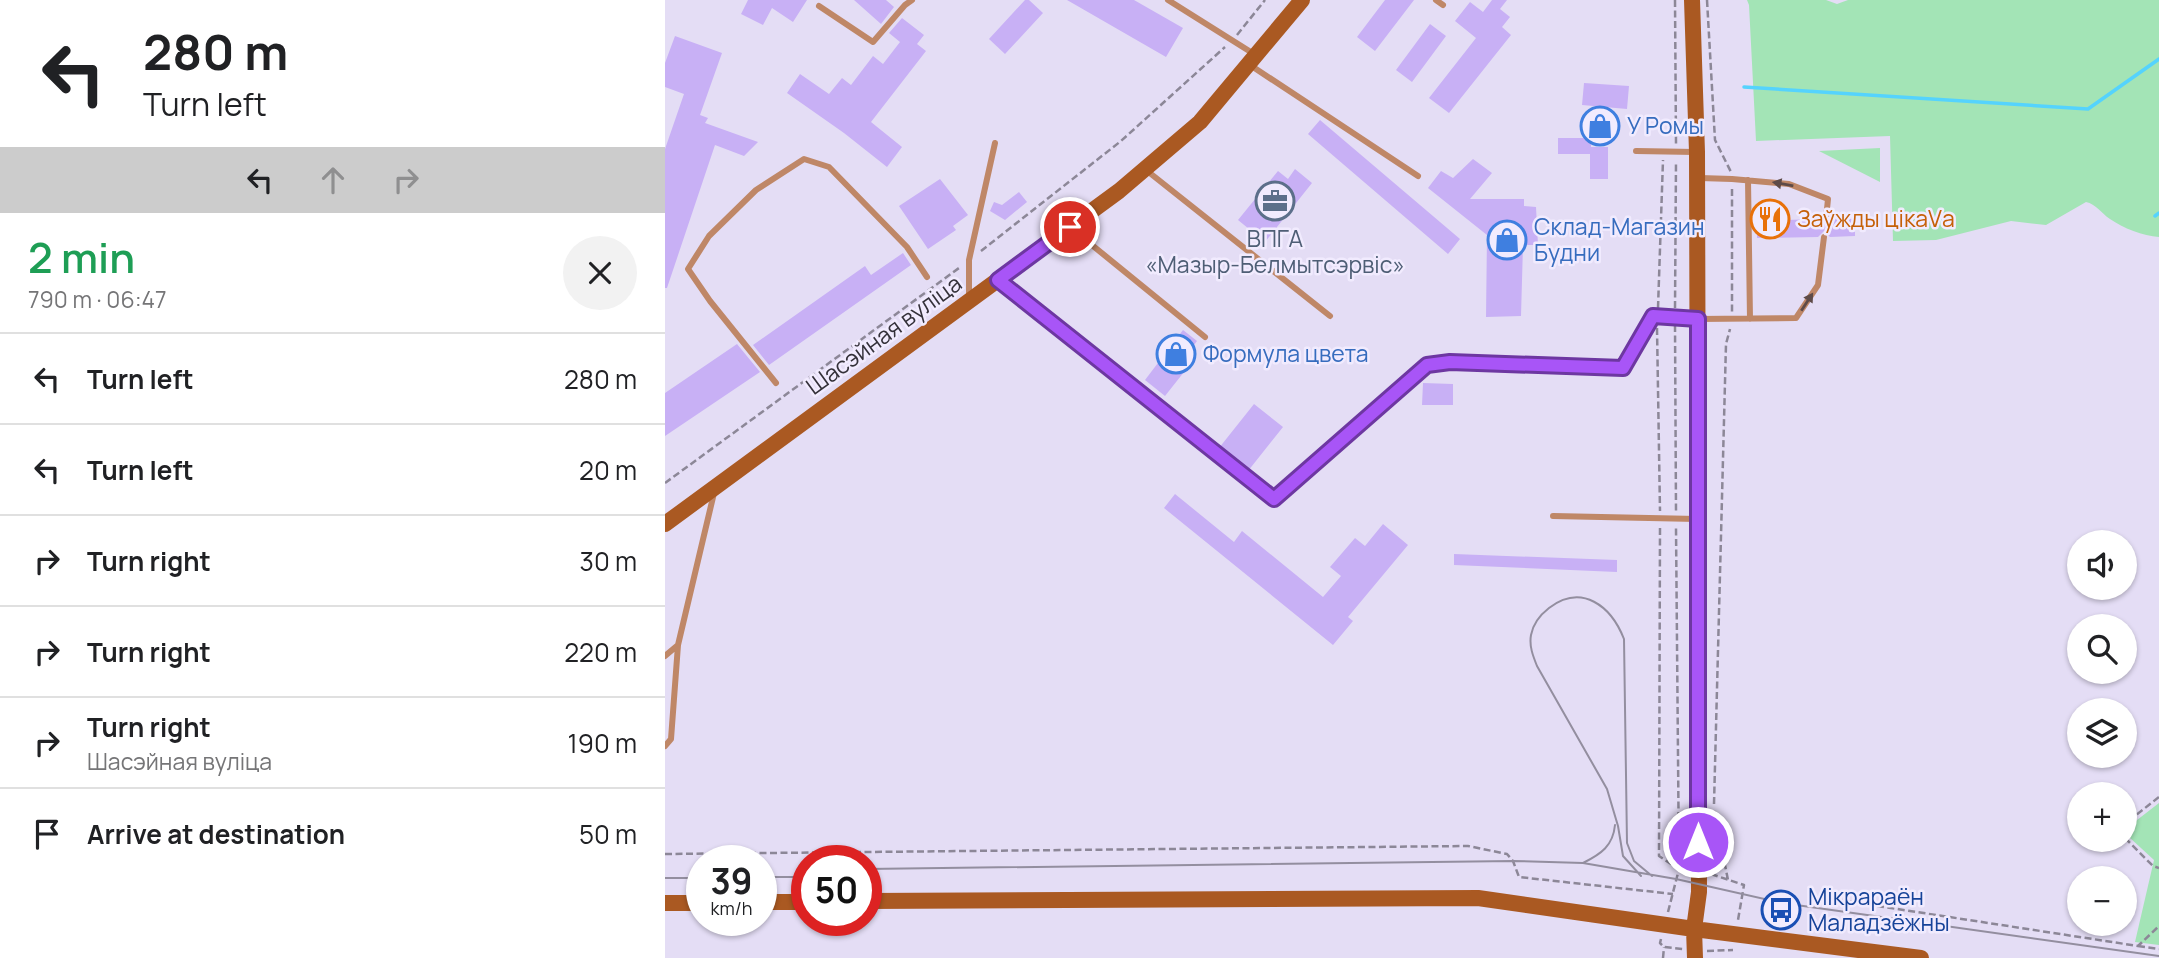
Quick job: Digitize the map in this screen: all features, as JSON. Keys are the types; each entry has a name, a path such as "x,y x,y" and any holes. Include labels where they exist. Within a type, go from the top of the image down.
{"main road":[{"name":"Шасэйная вуліца","path":"665,524 1070,227 1144,169 1200,122 1301,0"},
{"path":"1692,0 1697,152 1698,319 1699,892 1694,929 1695,958"},
{"path":"882,901 1478,898 1921,958"},
{"path":"665,903 686,903"}],"lane":[{"path":"819,6 873,42 912,0"},
{"path":"1168,0 1418,176"},
{"path":"1436,0 1443,5"},
{"path":"969,301 969,260 995,143"},
{"path":"1636,151 1697,152"},
{"path":"776,383 710,301 688,269 709,236 755,190 804,159 829,167 907,247 927,276"},
{"path":"1144,169 1331,316"},
{"path":"1696,178 1731,178 1789,184 1828,199 1826,219"},
{"path":"1748,180 1750,318"},
{"path":"1070,227 1205,337"},
{"path":"998,280 1274,499 1427,365 1450,362 1623,368 1653,316 1698,319 1796,318 1818,285 1824,237"},
{"path":"665,746 671,739 678,645 715,488"},
{"path":"1553,516 1697,519"},
{"path":"665,656 678,645"}],"path":[{"path":"1660,943 1679,869 1675,0"},
{"path":"1707,0 1715,140 1731,169 1733,319 1726,344 1714,810 1728,880"},
{"path":"2137,814 2159,797"},
{"path":"665,854 1468,846 1507,854 1519,877 1673,894"},
{"path":"2137,850 2153,866 2159,868"},
{"path":"1679,869 1698,869 1744,885 1732,958"},
{"path":"1744,889 1750,891"},
{"path":"1782,903 1784,898"},
{"path":"1815,903 1832,900 2159,949"},
{"path":"1740,908 1747,909"},
{"path":"1780,915 1781,910"},
{"path":"2138,946 2157,933 2159,926"},
{"path":"1663,958 1664,947"}],"green space":[{"path":"1747,0 1826,0 1837,4 1848,0 2159,0 2159,237 2121,225 2086,202 2046,225 2011,221 1936,240 1893,241 1890,136 1756,141"},
{"path":"1880,148 1880,182 1819,151"},
{"path":"2159,803 2159,945 2135,942 2154,860 2137,844 2137,820"}],"building":[{"path":"748,0 807,0 793,22 772,8 763,25 741,14"},
{"path":"854,0 886,0 894,7 881,24"},
{"path":"1025,0 1029,0 1043,13 1005,54 989,39"},
{"path":"1067,0 1134,0 1183,28 1166,57"},
{"path":"1385,0 1414,0 1375,51 1357,37"},
{"path":"1492,0 1507,0 1500,9 1510,17 1502,27 1511,35 1449,113 1429,98 1476,38 1455,21 1470,2 1483,12"},
{"path":"902,18 924,35 917,44 926,51 871,122 902,147 887,167 787,93 800,74 829,94 842,78 851,85 873,56 883,64 900,42 889,33"},
{"path":"1430,24 1446,36 1412,82 1396,70"},
{"path":"675,36 722,53 700,115 708,118 705,123 758,142 744,156 715,145 665,288 665,149 684,94 665,87 665,63"},
{"path":"1584,83 1629,86 1627,109 1582,105"},
{"path":"1320,120 1460,239 1448,254 1308,134"},
{"path":"1558,138 1591,138 1591,147 1608,147 1608,179 1590,179 1590,154 1558,154"},
{"path":"1473,159 1492,173 1470,199 1524,199 1524,206 1536,207 1538,245 1523,245 1521,316 1486,317 1487,235 1428,188 1441,171 1453,178"},
{"name":"ВПГА «Мазыр-Белмытсэрвіс»","path":"1295,169 1312,183 1265,242 1238,220 1278,171 1288,179"},
{"path":"940,179 968,215 953,226 956,230 928,249 899,206"},
{"path":"1019,192 1027,202 1005,220 990,211 994,202 1002,205"},
{"path":"1757,215 1785,216 1785,220 1820,219 1826,225 1832,219 1855,219 1855,236 1830,237 1824,231 1818,237 1757,238"},
{"path":"903,253 911,265 769,365 753,345 865,266 871,275"},
{"name":"Формула цвета","path":"1183,330 1197,341 1178,367 1184,372 1165,396 1145,380"},
{"path":"737,344 760,372 665,436 665,393"},
{"path":"1423,383 1453,384 1453,405 1422,405"},
{"path":"1254,404 1283,427 1248,471 1219,448"},
{"path":"1175,494 1234,542 1242,531 1323,597 1341,576 1330,567 1355,538 1365,546 1383,524 1408,545 1348,617 1353,621 1333,645 1164,508"},
{"path":"1454,554 1617,560 1617,572 1454,565"}],"waterway":[{"path":"1744,87 2088,109 2159,59"},
{"path":"2155,216 2159,213"}],"tram line":[{"path":"1641,876 1623,856 1618,826 1607,789 1537,666 1532,651 1533,627 1549,608 1561,601 1584,598 1594,602 1611,617 1624,639 1627,843 1634,861 1652,876"},
{"path":"1583,863 1609,844 1615,825"},
{"path":"882,869 1513,861 1583,863 1676,879 1782,903 2159,956"},
{"path":"777,877 791,877"},
{"path":"665,878 686,878"}],"place":[{"name":"У Ромы","path":"1600,126"},
{"name":"ВПГА «Мазыр-Белмытсэрвіс»","path":"1275,201"},
{"name":"Заўжды цікаVа","path":"1770,219"},
{"name":"Склад-Магазин Будни","path":"1507,240"},
{"name":"Формула цвета","path":"1176,354"},
{"name":"Мікрараён Маладзёжны","path":"1781,910"}],"route":[{"path":"1070,227 998,280 1274,499 1427,365 1450,362 1623,368 1653,316 1698,319 1698,842"}]}
